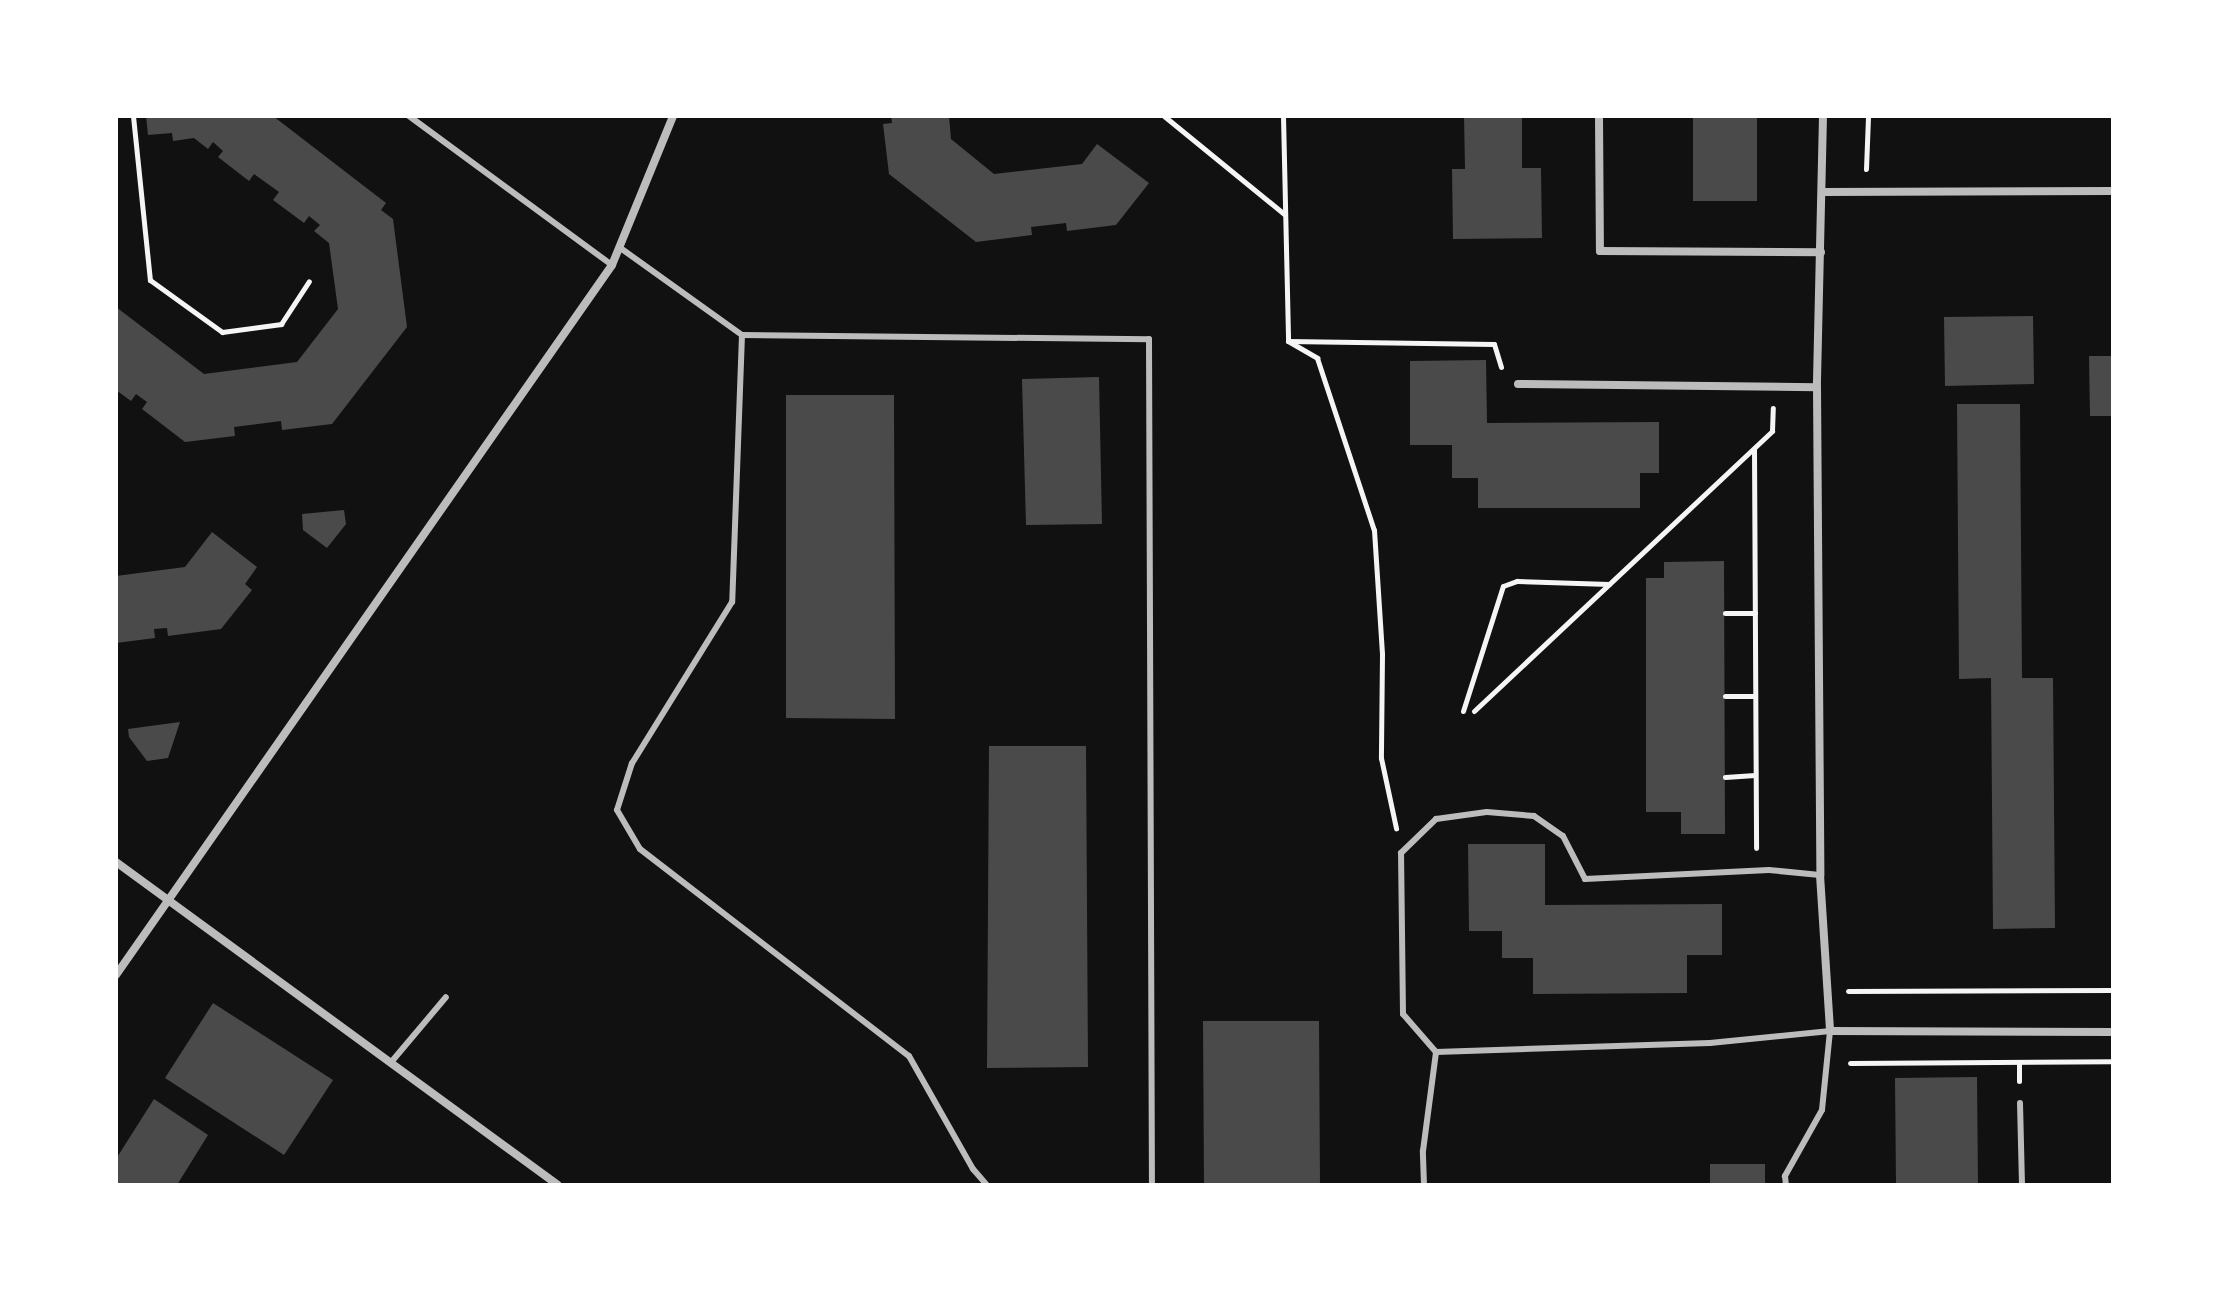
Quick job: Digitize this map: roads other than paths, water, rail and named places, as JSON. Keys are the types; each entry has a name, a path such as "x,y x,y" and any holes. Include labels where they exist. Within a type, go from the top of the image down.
{"street":[{"path":"116,975 612,265 673,116"},
{"path":"1599,116 1600,251 1821,252"},
{"path":"1823,116 1817,387 1820,875 1830,1031 2113,1032"},
{"path":"1822,192 2113,191"},
{"path":"1518,384 1817,387"},
{"path":"116,862 393,1060 558,1185"}],"lane":[{"path":"409,116 612,265"},
{"path":"619,247 742,335 1149,339 1152,1185"},
{"path":"742,335 732,602 632,763 617,810 640,849 909,1056 973,1169 987,1185"},
{"path":"1424,1185 1423,1151 1436,1052 1403,1014 1401,853 1436,819 1487,812 1534,816 1563,836 1585,879 1769,870 1820,875"},
{"path":"393,1060 446,997"},
{"path":"1436,1052 1710,1043 1830,1031 1822,1110 1785,1176 1786,1185"},
{"path":"2020,1103 2022,1185"}]}
